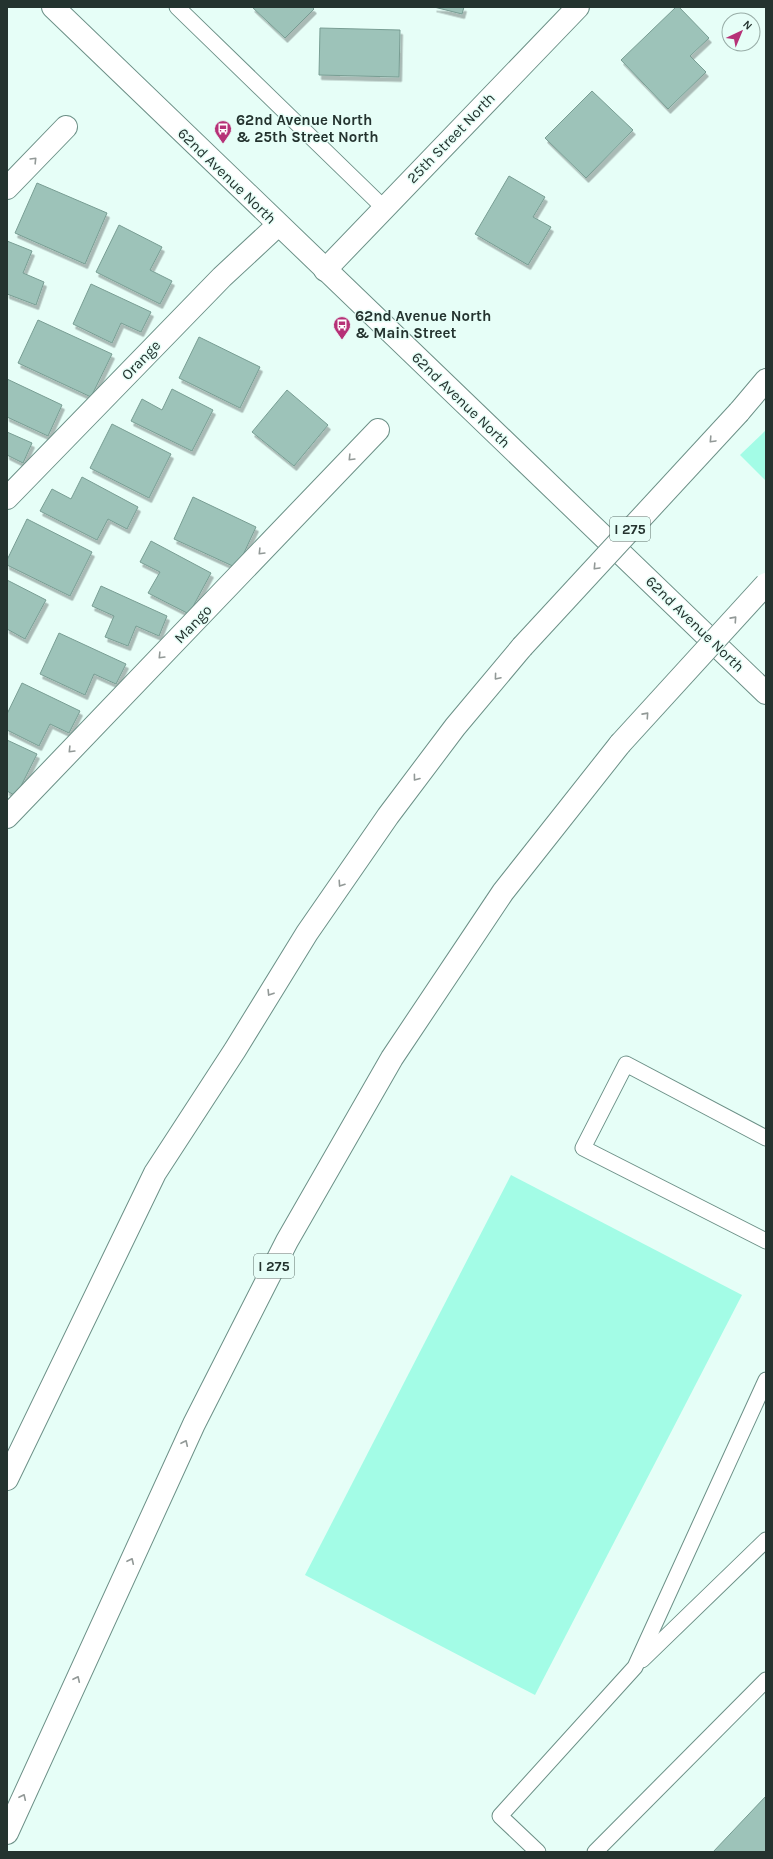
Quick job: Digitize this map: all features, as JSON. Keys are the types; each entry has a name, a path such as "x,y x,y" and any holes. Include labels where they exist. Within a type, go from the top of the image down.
{"main road":[{"name":"62nd Avenue North","path":"53,7 766,693"},
{"name":"25th Street North","path":"325,270 578,7"},
{"path":"7,188 66,127"},
{"name":"Orange","path":"7,498 222,276 278,225"},
{"name":"I 275","path":"7,1479 155,1174 308,933 388,816 455,727 522,647 739,412 766,380"},
{"name":"Mango","path":"7,817 378,430"},
{"name":"I 275","path":"7,1833 194,1424 287,1241 392,1058 503,892 620,744 766,584"}],"lane":[{"path":"177,7 384,208"},
{"path":"766,1138 626,1064 583,1148 766,1241"},
{"path":"635,1667 766,1380"},
{"path":"538,1852 500,1816 635,1667 766,1540"},
{"path":"595,1852 766,1680"}],"green space":[{"path":"766,430 766,481 740,455"},
{"path":"511,1175 742,1295 535,1695 305,1575"}],"building":[{"path":"252,7 312,7 314,9 285,38"},
{"path":"434,7 464,7 462,14"},
{"path":"676,7 679,7 709,38 690,56 706,72 668,109 621,60"},
{"path":"320,28 400,30 399,77 319,75"},
{"path":"592,91 633,130 586,178 545,138"},
{"path":"509,176 545,197 533,217 551,227 528,265 475,234"},
{"path":"37,183 107,213 85,264 15,233"},
{"path":"119,225 162,247 150,270 172,281 160,304 96,272"},
{"path":"7,241 32,251 23,273 44,282 36,305 7,294"},
{"path":"91,284 151,312 141,332 121,323 112,343 73,324"},
{"path":"38,320 112,354 91,397 18,363"},
{"path":"199,337 260,367 240,408 179,378"},
{"path":"7,379 62,405 48,436 7,417"},
{"path":"172,389 213,410 192,451 131,421 142,399 162,410"},
{"path":"287,390 328,425 294,466 252,432"},
{"path":"112,424 171,454 149,498 90,468"},
{"path":"7,432 32,443 23,463 7,455"},
{"path":"82,477 138,507 127,529 108,519 97,540 40,511 52,489 71,499"},
{"path":"193,497 256,527 237,568 174,539"},
{"path":"27,519 92,552 70,596 7,565 7,560"},
{"path":"151,541 211,573 189,614 148,593 160,572 140,562"},
{"path":"7,580 46,600 25,639 7,629"},
{"path":"101,586 167,616 159,636 136,626 128,646 105,637 114,616 92,606"},
{"path":"59,633 126,664 116,684 94,674 85,695 40,674"},
{"path":"22,683 80,711 69,733 50,724 39,746 7,730 7,714"},
{"path":"7,740 37,754 16,796 7,791"},
{"path":"766,1796 766,1852 713,1852"}],"place":[{"name":"62nd Avenue North & 25th Street North","path":"223,144"},
{"name":"62nd Avenue North & Main Street","path":"342,340"}]}
